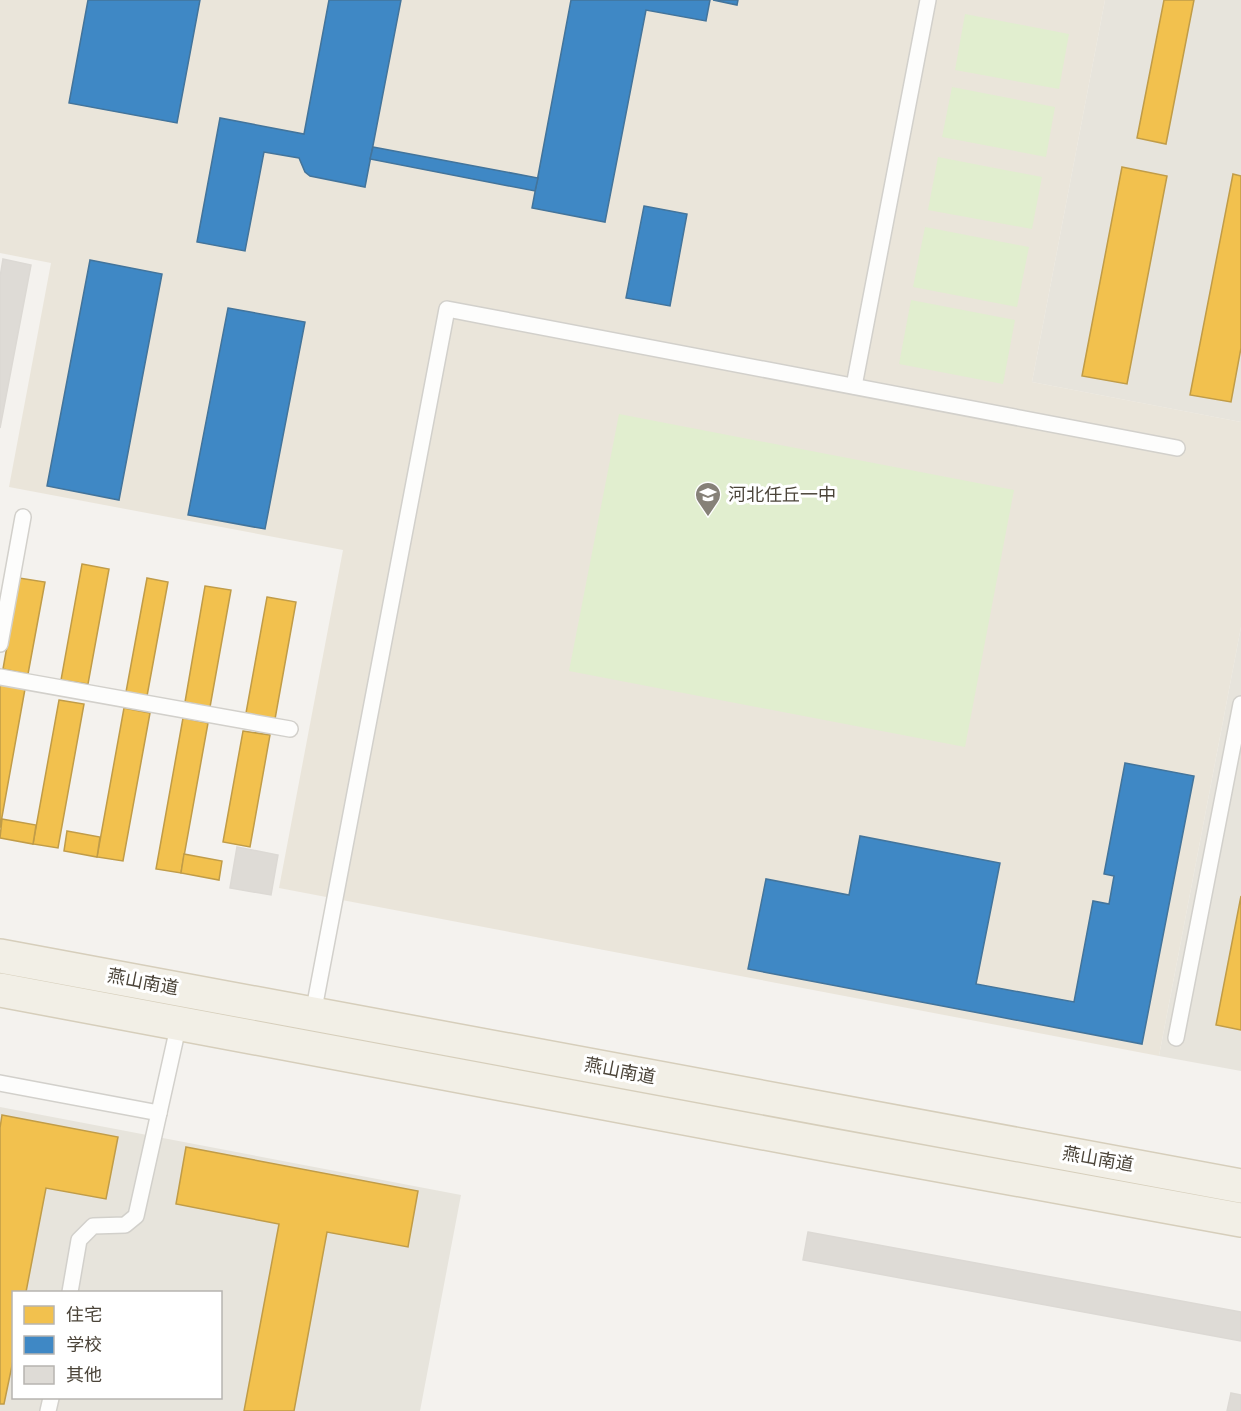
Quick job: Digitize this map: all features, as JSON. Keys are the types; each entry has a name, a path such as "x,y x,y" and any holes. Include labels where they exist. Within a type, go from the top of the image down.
{"main road":[{"name":"燕山南道","path":"0,956 1241,1185"},
{"name":"燕山南道","path":"0,990 1241,1220"}],"lane":[{"path":"855,386 928,0"},
{"path":"313,1014 447,309 1177,448"},
{"path":"0,644 23,517"},
{"path":"0,677 290,729"},
{"path":"1176,1038 1241,704"},
{"path":"70,1291 80,1240 93,1226 125,1225 136,1216 179,1023"},
{"path":"0,1083 159,1113"}],"shaded area":[{"name":"河北任丘一中","path":"0,0 1105,0 1032,382 1241,422 1241,627 1159,1056 279,888 343,550 9,487 51,263 0,253"},
{"path":"1105,0 1241,0 1241,422 1032,382"},
{"path":"1241,627 1241,1071 1159,1056"},
{"path":"0,1107 461,1195 420,1411 0,1411"}],"green space":[{"path":"965,14 1069,34 1059,89 955,70"},
{"path":"952,87 1055,107 1046,157 942,137"},
{"path":"938,157 1042,177 1032,229 928,210"},
{"path":"925,227 1029,247 1017,307 913,287"},
{"path":"911,300 1015,320 1003,384 899,364"},
{"path":"619,414 1014,490 965,747 569,671"}],"building: 住宅":[{"path":"1164,0 1194,0 1166,144 1137,138"},
{"path":"1122,167 1167,176 1127,384 1082,376"},
{"path":"1233,174 1241,176 1241,348 1231,402 1190,395"},
{"path":"82,564 109,569 88,684 61,680"},
{"path":"19,578 45,582 28,674 3,669"},
{"path":"147,578 168,582 147,696 126,692"},
{"path":"205,586 231,590 210,707 185,702"},
{"path":"267,597 296,602 275,719 246,713"},
{"path":"0,684 25,689 0,828"},
{"path":"59,700 84,704 58,848 33,844"},
{"path":"124,708 150,713 123,861 97,857"},
{"path":"183,718 208,723 181,873 156,869"},
{"path":"243,731 270,735 250,847 223,842"},
{"path":"2,819 36,825 33,844 0,838"},
{"path":"67,831 100,837 97,857 64,851"},
{"path":"184,854 222,861 219,880 181,873"},
{"path":"1241,896 1241,1030 1216,1025"},
{"path":"2,1115 118,1137 106,1199 46,1188 26,1291 12,1291 12,1366 4,1404 0,1404 0,1128"},
{"path":"186,1147 418,1191 408,1247 327,1232 294,1411 244,1411 279,1224 176,1204"}],"building: 学校":[{"path":"88,0 200,0 177,123 69,103"},
{"path":"329,0 401,0 365,187 310,176 305,172 299,158 264,152 245,251 197,242 220,118 304,134"},
{"path":"571,0 710,0 706,21 646,10 605,222 532,208"},
{"path":"713,0 738,0 737,5"},
{"path":"373,147 538,178 535,191 370,159"},
{"path":"644,206 687,214 670,306 626,298"},
{"path":"90,260 162,274 119,500 47,486"},
{"path":"228,308 305,322 265,529 188,515"},
{"path":"1125,763 1194,776 1142,1044 748,969 766,879 849,895 860,836 1000,863 976,984 1074,1002 1093,901 1109,904 1114,876 1104,874"}],"building: 其他":[{"path":"3,259 31,265 0,428 0,277"},
{"path":"237,847 278,855 271,895 230,888"},
{"path":"808,1232 1241,1312 1241,1341 803,1260"},
{"path":"1231,1393 1241,1395 1241,1411 1227,1411"}],"place":[{"name":"河北任丘一中","path":"708,518"}]}
